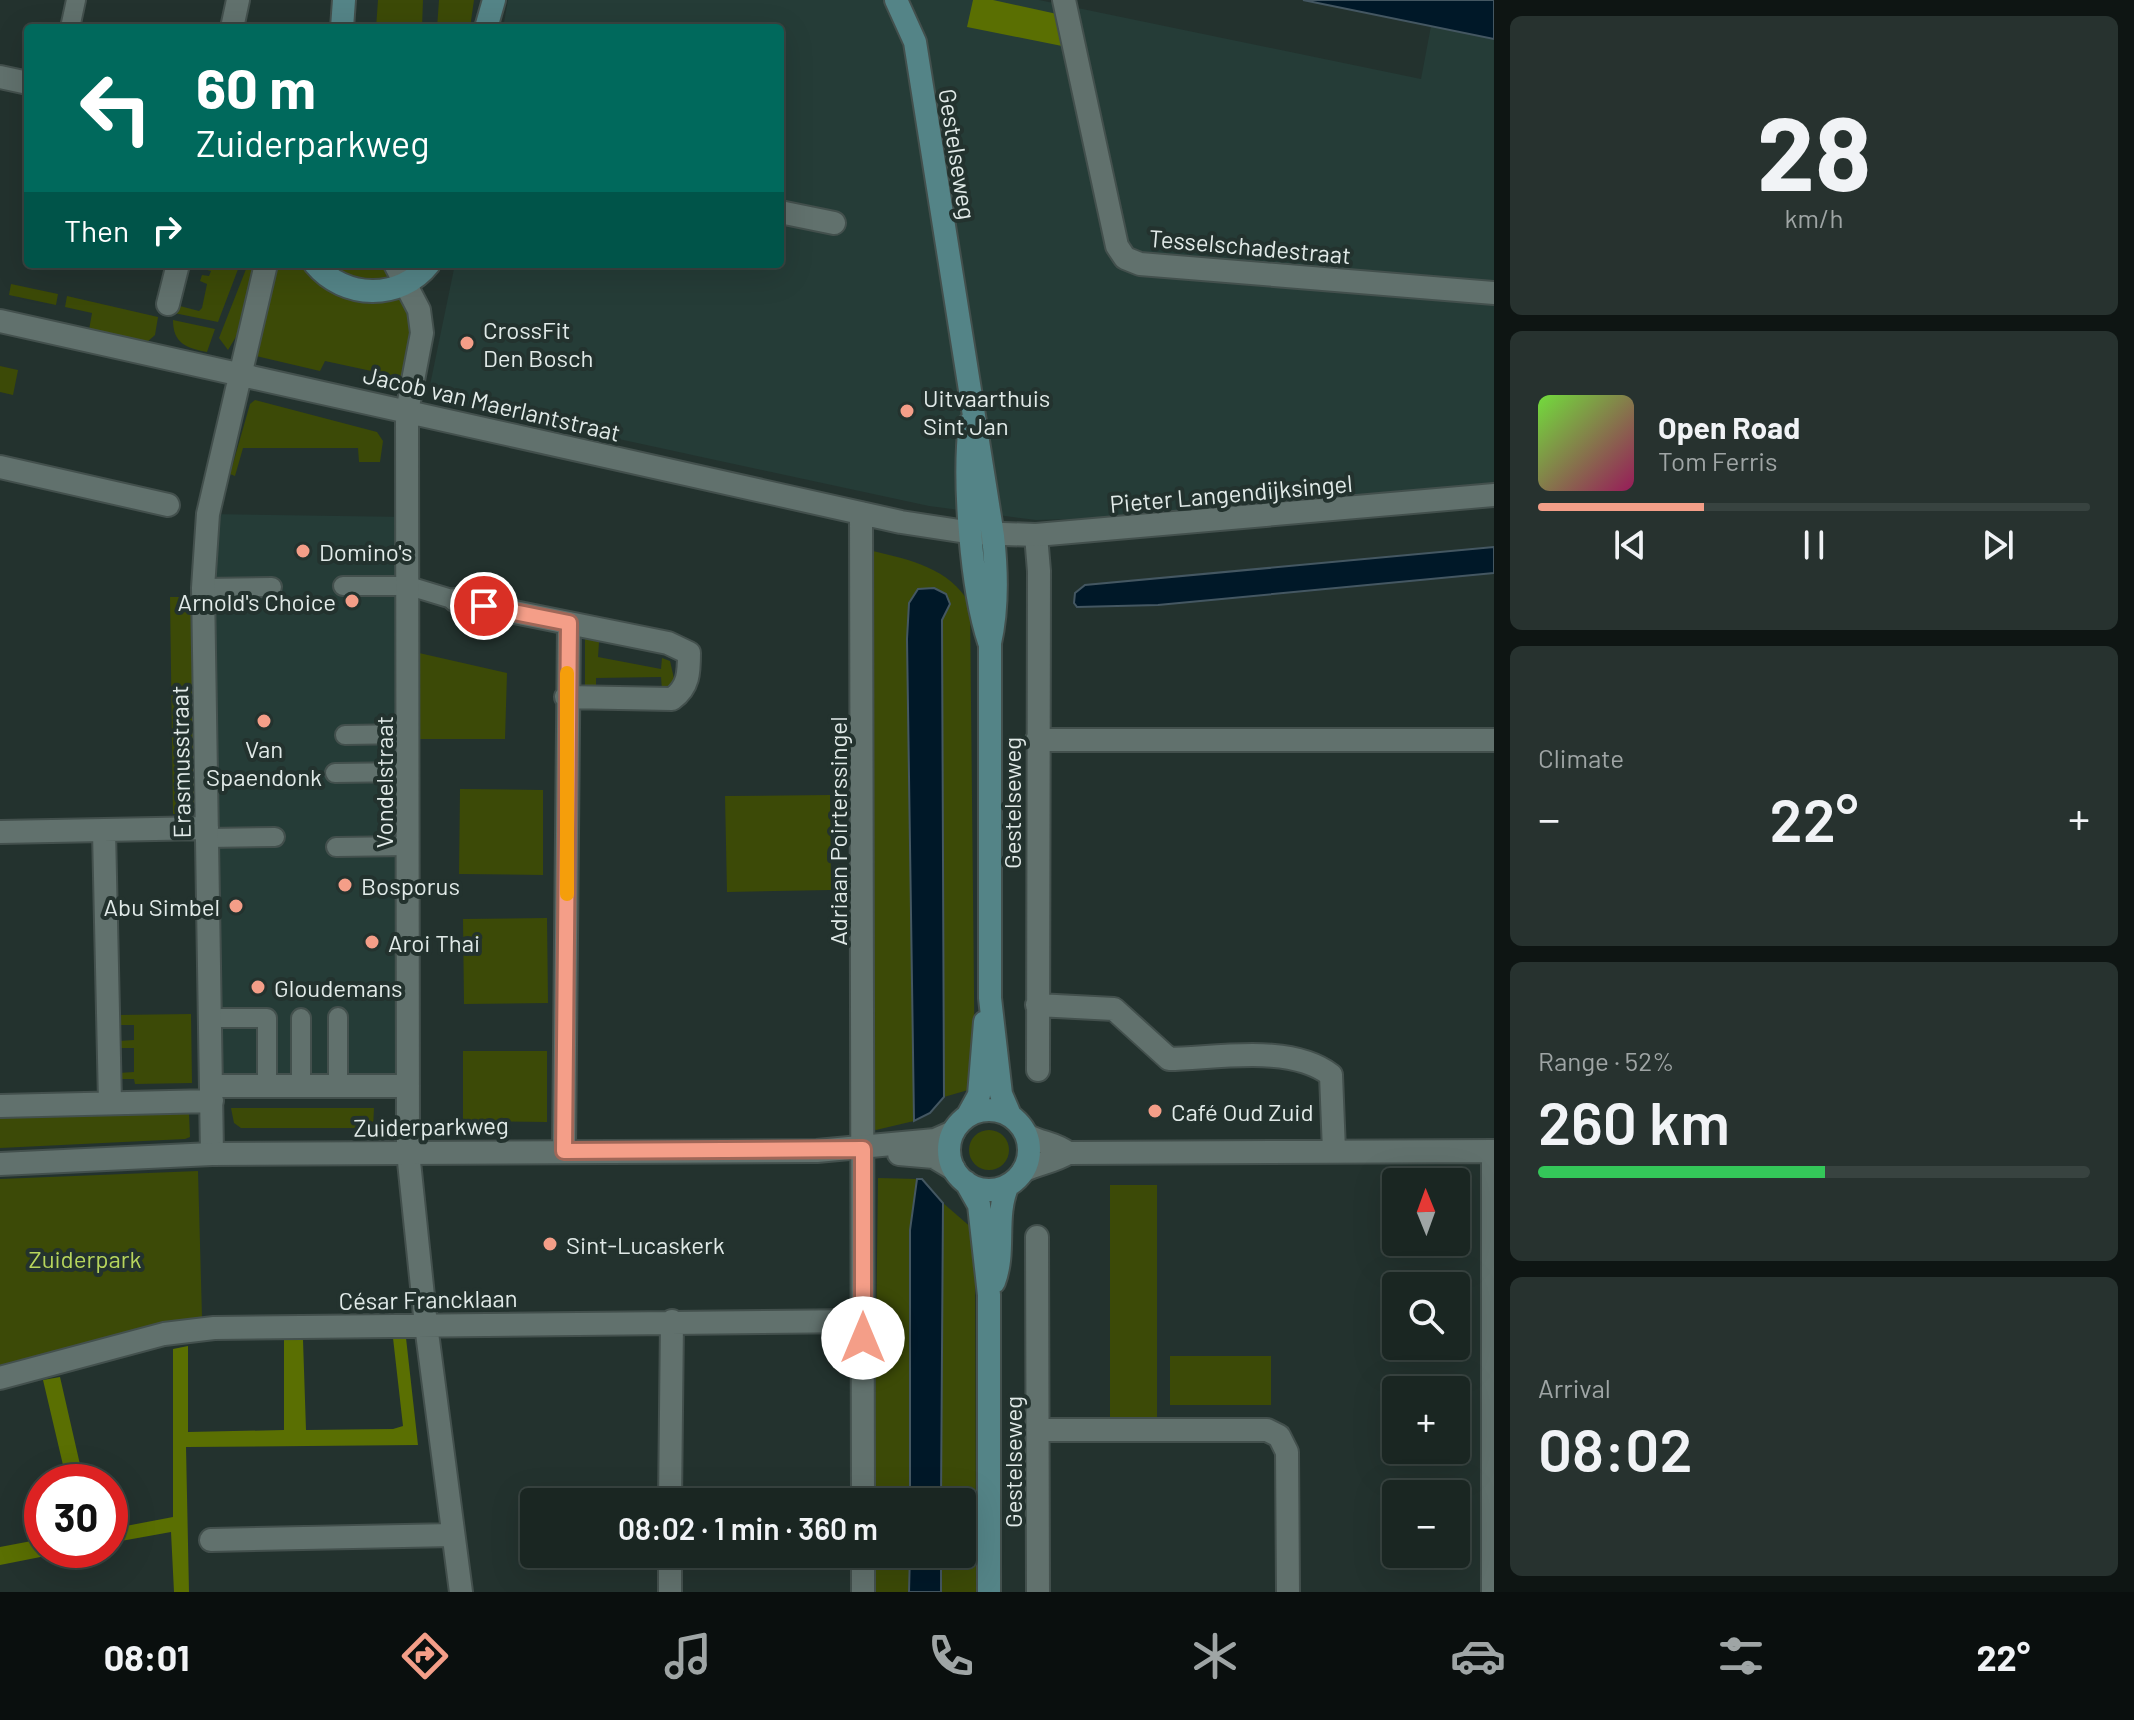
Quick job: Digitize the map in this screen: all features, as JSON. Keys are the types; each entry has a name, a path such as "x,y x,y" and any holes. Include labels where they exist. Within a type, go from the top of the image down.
{"main road":[{"path":"342,24 344,0"},
{"path":"479,24 481,0"},
{"path":"487,24 494,0"},
{"name":"Gestelseweg","path":"896,0 915,42 971,414 982,449 983,535 996,617 990,643 990,998 1001,1094 1010,1115"},
{"path":"320,268 339,285 360,291 379,291 400,274"},
{"name":"Gestelseweg","path":"961,1124 979,1095 984,1026 990,998"},
{"path":"985,1110 1010,1115 1027,1135 1029,1153 1016,1178 991,1189 960,1175 949,1150 961,1124 985,1110"},
{"name":"Gestelseweg","path":"960,1175 979,1205 989,1295 989,1592"},
{"name":"Gestelseweg","path":"989,1295 998,1271 1001,1205 1016,1178"}],"street":[{"path":"71,24 76,0"},
{"path":"233,24 238,0"},
{"name":"Tesselschadestraat","path":"1064,0 1117,246 1125,258 1140,264 1494,293"},
{"path":"0,77 24,82"},
{"path":"784,213 834,223"},
{"path":"168,304 177,268"},
{"name":"Erasmusstraat","path":"212,1154 203,588 208,514 238,372 265,268"},
{"name":"Vondelstraat","path":"400,274 419,310 422,333 407,412 408,1152 426,1325 461,1592"},
{"name":"Jacob van Maerlantstraat","path":"0,321 861,513 983,535"},
{"path":"0,467 168,505"},
{"name":"Pieter Langendijksingel","path":"983,535 1036,535 1494,495"},
{"name":"Adriaan Poirterssingel","path":"861,513 863,1488"},
{"name":"Gestelseweg","path":"1036,535 1039,571 1038,1070"},
{"path":"343,586 409,586 455,600 668,643 689,653 689,672 683,692 672,699 566,697"},
{"path":"203,588 272,587"},
{"path":"564,1151 569,623"},
{"path":"345,735 409,734"},
{"path":"1037,740 1494,740"},
{"path":"335,773 409,772"},
{"path":"104,831 110,1103"},
{"path":"0,832 104,831 275,837"},
{"path":"336,847 409,846"},
{"path":"1037,1005 1114,1009 1169,1059 1294,1057 1316,1064 1331,1075 1334,1151"},
{"path":"338,1017 338,1086"},
{"path":"211,1018 267,1018 267,1086"},
{"path":"301,1018 301,1086"},
{"name":"Zuiderparkweg","path":"0,1106 110,1103 267,1086 408,1086"},
{"name":"Zuiderparkweg","path":"0,1164 212,1154 863,1149 935,1140 961,1124"},
{"path":"1027,1135 1038,1142 1059,1145 1068,1153"},
{"name":"Zuiderparkweg","path":"863,1149 934,1157 960,1175"},
{"path":"1016,1178 1037,1163 1057,1160 1068,1153 1494,1152 1493,1592"},
{"name":"Gestelseweg","path":"1037,1237 1038,1592"},
{"path":"670,1488 672,1321"},
{"name":"César Francklaan","path":"0,1378 164,1334 214,1328 863,1321"},
{"path":"1038,1430 1267,1430 1279,1436 1287,1452 1288,1592"},
{"path":"211,1540 453,1535"},
{"path":"670,1568 670,1592"},
{"path":"863,1568 863,1592"}],"shaded area":[{"path":"508,0 1039,0 1421,79 1431,26 1494,39 1494,484 1139,517 1036,520 929,506 438,400 440,387 430,385 454,268 784,268 784,24 504,24"},
{"path":"1303,0 1494,0 1494,39"},
{"path":"208,514 408,517 408,1086 212,1086"},
{"path":"1494,547 1494,573 1158,605 1077,607 1074,603 1075,593 1085,585"},
{"path":"934,588 946,594 950,604 942,620 944,1097 930,1113 914,1121 907,639 909,603 918,589"},
{"path":"917,1179 922,1179 943,1203 941,1488 910,1488 910,1230"},
{"path":"910,1568 941,1568 941,1592 909,1592"}],"green space":[{"path":"378,0 423,0 422,24 376,24"},
{"path":"439,0 474,0 471,24 437,24"},
{"path":"973,0 993,0 1057,14 1062,46 967,27"},
{"path":"238,268 218,322 174,313 176,305 199,311 202,308 207,284 200,281 202,275 209,276 211,271 203,269"},
{"path":"246,268 253,268 237,335 228,350 219,338"},
{"path":"271,268 318,268 402,295 413,316 403,383 398,390 374,385 376,372 325,361 320,371 256,356 253,347"},
{"path":"334,268 387,268 395,280 353,280"},
{"path":"11,284 58,294 56,305 9,295"},
{"path":"67,296 158,317 155,335 146,343 89,330 92,313 65,307"},
{"path":"173,320 215,329 207,352 182,343 175,334"},
{"path":"0,366 18,370 13,395 0,392"},
{"path":"255,400 377,432 383,441 380,462 359,462 358,448 243,448 235,476 230,474 250,404"},
{"path":"873,551 928,567 951,582 970,604 975,1088 944,1097 942,620 950,604 946,594 934,588 919,589 909,603 907,639 914,1121 876,1130 870,1128"},
{"path":"170,597 201,597 204,813 173,814"},
{"path":"585,639 599,642 598,657 661,669 662,658 670,661 675,683 670,690 662,690 661,677 596,678 596,691 585,691"},
{"path":"419,653 507,673 505,739 419,739"},
{"path":"460,789 543,790 543,875 459,874"},
{"path":"830,795 831,890 727,892 725,796"},
{"path":"547,918 548,1003 464,1004 463,919"},
{"path":"191,1014 192,1083 135,1084 134,1079 119,1079 119,1073 134,1072 134,1048 119,1048 119,1041 134,1040 134,1025 118,1025 118,1015"},
{"path":"463,1051 547,1051 547,1122 463,1121"},
{"path":"231,1108 374,1108 373,1128 241,1128 234,1123"},
{"path":"189,1114 190,1137 185,1139 0,1148 0,1116"},
{"path":"989,1130 1003,1136 1009,1150 1003,1164 989,1170 975,1164 969,1150 975,1136"},
{"name":"Zuiderpark","path":"198,1171 202,1317 160,1324 0,1365 0,1179"},
{"path":"878,1178 917,1179 910,1231 910,1488 874,1488"},
{"path":"1110,1185 1157,1185 1157,1422 1110,1422"},
{"path":"943,1203 973,1229 975,1244 976,1488 941,1488"},
{"path":"393,1338 406,1338 418,1445 186,1447 189,1592 174,1592 171,1532 128,1540 128,1526 173,1517 173,1349 188,1346 188,1432 284,1430 284,1340 303,1340 306,1430 393,1429 403,1426"},
{"path":"1170,1356 1271,1356 1271,1405 1170,1405"},
{"path":"60,1377 80,1464 63,1464 43,1380"},
{"path":"24,1542 24,1560 0,1565 0,1547"},
{"path":"874,1568 910,1568 909,1592 874,1592"},
{"path":"941,1568 976,1568 976,1592 941,1592"}],"slow traffic":[{"path":"567,673 567,894"}],"place":[{"name":"CrossFit Den Bosch","path":"467,343"},
{"name":"Uitvaarthuis Sint Jan","path":"907,411"},
{"name":"Domino's","path":"303,551"},
{"name":"Arnold's Choice","path":"352,601"},
{"name":"Van Spaendonk","path":"264,721"},
{"name":"Bosporus","path":"345,885"},
{"name":"Abu Simbel","path":"236,906"},
{"name":"Aroi Thai","path":"372,942"},
{"name":"Gloudemans","path":"258,987"},
{"name":"Café Oud Zuid","path":"1155,1111"},
{"name":"Sint-Lucaskerk","path":"550,1244"}],"route":[{"path":"484,606 569,623 564,1151 863,1149 863,1338"}]}
